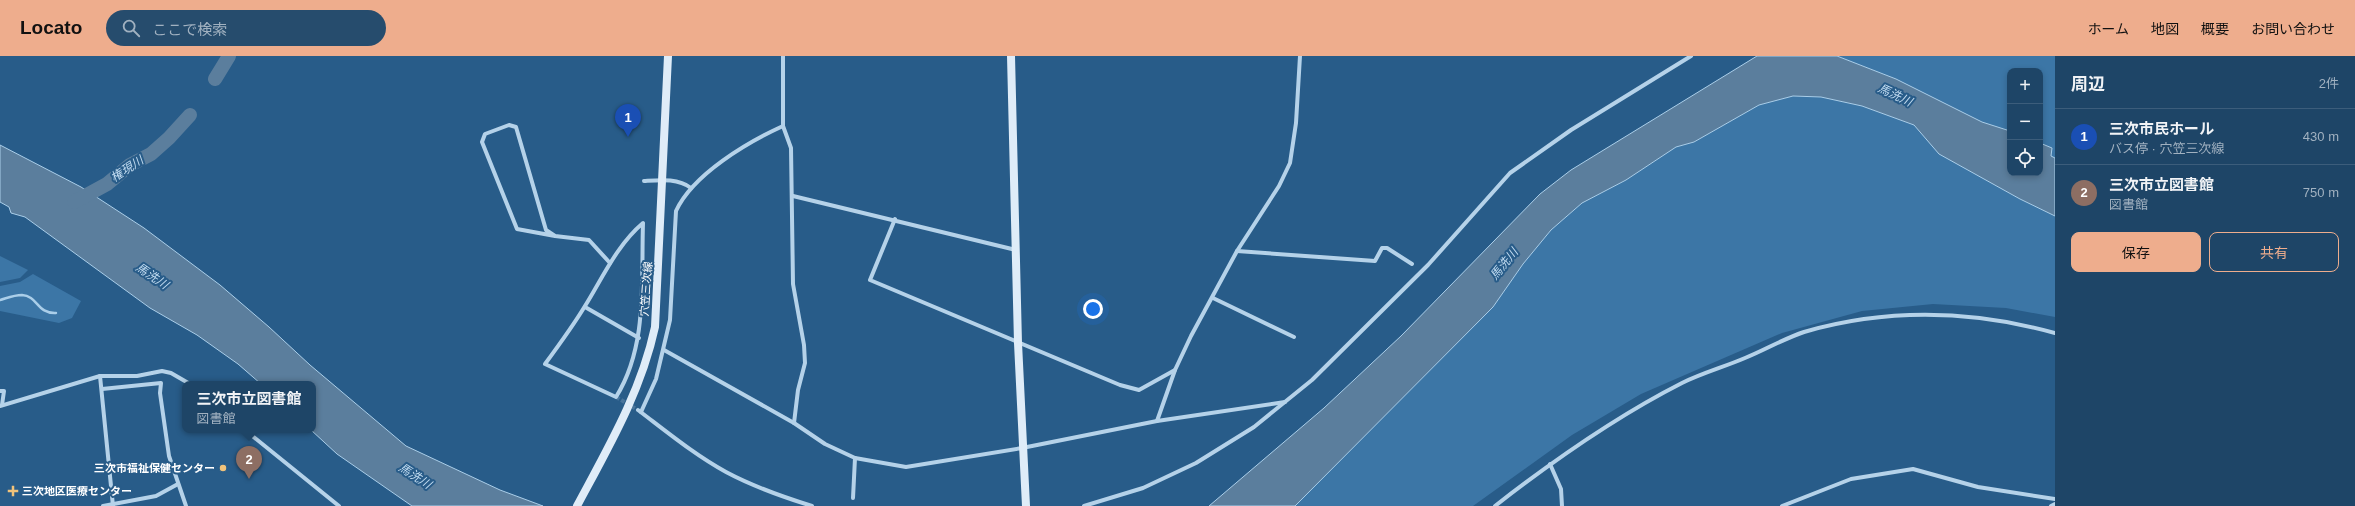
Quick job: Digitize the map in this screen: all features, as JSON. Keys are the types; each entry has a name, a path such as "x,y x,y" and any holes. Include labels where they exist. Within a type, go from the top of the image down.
{"main road":[{"name":"穴笠三次線","path":"577,506 618,428 640,379 655,327 668,56"},
{"path":"1010,56 1018,343 1026,506"}],"street":[{"path":"782,56 784,126 791,148 793,196 793,284 804,345 805,363 798,390 794,423"},
{"path":"1157,421 1175,370 1191,336 1213,298 1237,251 1279,186 1290,163 1296,124 1300,56"},
{"path":"1084,506 1143,488 1196,464 1254,427 1312,380 1428,265 1510,173 1565,134 1691,56"},
{"path":"555,236 546,230 542,220 516,127 509,125 485,134 482,142 517,229 555,236 589,240 610,263"},
{"path":"784,126 737,150 691,188 682,198 676,211 670,320 656,379 640,411 696,454 726,472 766,491 812,506"},
{"path":"644,181 662,180 684,183 691,188"},
{"path":"793,196 895,219 1016,250"},
{"path":"895,219 870,280 1120,385 1139,390 1175,370"},
{"path":"643,223 639,338 623,386 616,397 545,364 585,307 610,263 630,234 643,223"},
{"path":"1237,251 1376,261 1382,248 1387,248 1412,264"},
{"path":"1213,298 1294,337"},
{"path":"585,307 639,338"},
{"path":"1496,506 1550,464 1600,429 1683,382 1803,333 1843,323 1897,314 1938,314 1989,318 2055,333"},
{"path":"664,350 794,423 825,444 855,458 906,467 1022,448 1157,421 1285,402"},
{"path":"0,406 100,376 137,376 162,371 171,373 185,381"},
{"path":"100,376 113,506"},
{"path":"102,389 161,383 160,392 165,437 178,484 186,506"},
{"path":"0,391 4,391 3,405 0,406"},
{"path":"249,433 339,506"},
{"path":"853,498 855,458"},
{"path":"1550,464 1561,490 1562,506"},
{"path":"1782,506 1851,479 1913,469 1978,487 2055,499"},
{"path":"103,506 113,506 156,496 178,484"},
{"path":"2051,506 2055,504"}],"shaded area":[{"path":"1837,56 2055,56 2055,158 2051,156 2052,148 2043,144 2043,68 2007,68 2007,130 1982,122 1896,79"},
{"path":"1793,96 1821,97 1862,106 1914,125 1940,154 2020,199 2055,216 2055,317 2006,308 1933,304 1862,311 1782,333 1641,394 1572,435 1473,506 1295,506 1493,307 1523,264 1551,230 1582,203 1626,180 1676,147 1694,142 1759,105"},
{"path":"0,256 28,270 20,278 0,282"},
{"path":"33,274 81,301 72,318 59,323 0,311 0,286 20,282"}],"water":[{"name":"馬洗川","path":"1757,56 1837,56 1896,79 1982,122 2007,130 2007,176 2043,176 2043,144 2052,148 2051,156 2055,158 2055,216 2020,199 1939,154 1914,125 1862,106 1821,97 1793,96 1759,105 1694,142 1676,147 1626,180 1582,203 1551,230 1523,264 1493,307 1295,506 1209,506 1324,408 1401,336 1540,194 1571,170"},
{"name":"馬洗川","path":"0,145 81,187 144,228 220,285 310,365 406,446 500,490 543,506 412,506 337,454 314,433 316,433 316,381 258,381 238,364 197,335 150,308 25,217 11,213 9,207 0,202"}],"waterway":[{"name":"権現川","path":"215,79 229,56"},
{"name":"権現川","path":"74,202 107,184 130,165 151,154 169,138 190,115"},
{"path":"0,300 22,295 27,296 45,311 56,313"}],"tunnel":[{"path":"616,397 638,410"}],"place":[{"name":"三次市民ホール","path":"628,137"},
{"name":"三次市福祉保健センター","path":"223,468"},
{"name":"三次市立図書館","path":"249,479"},
{"name":"三次地区医療センター","path":"13,491"}]}
